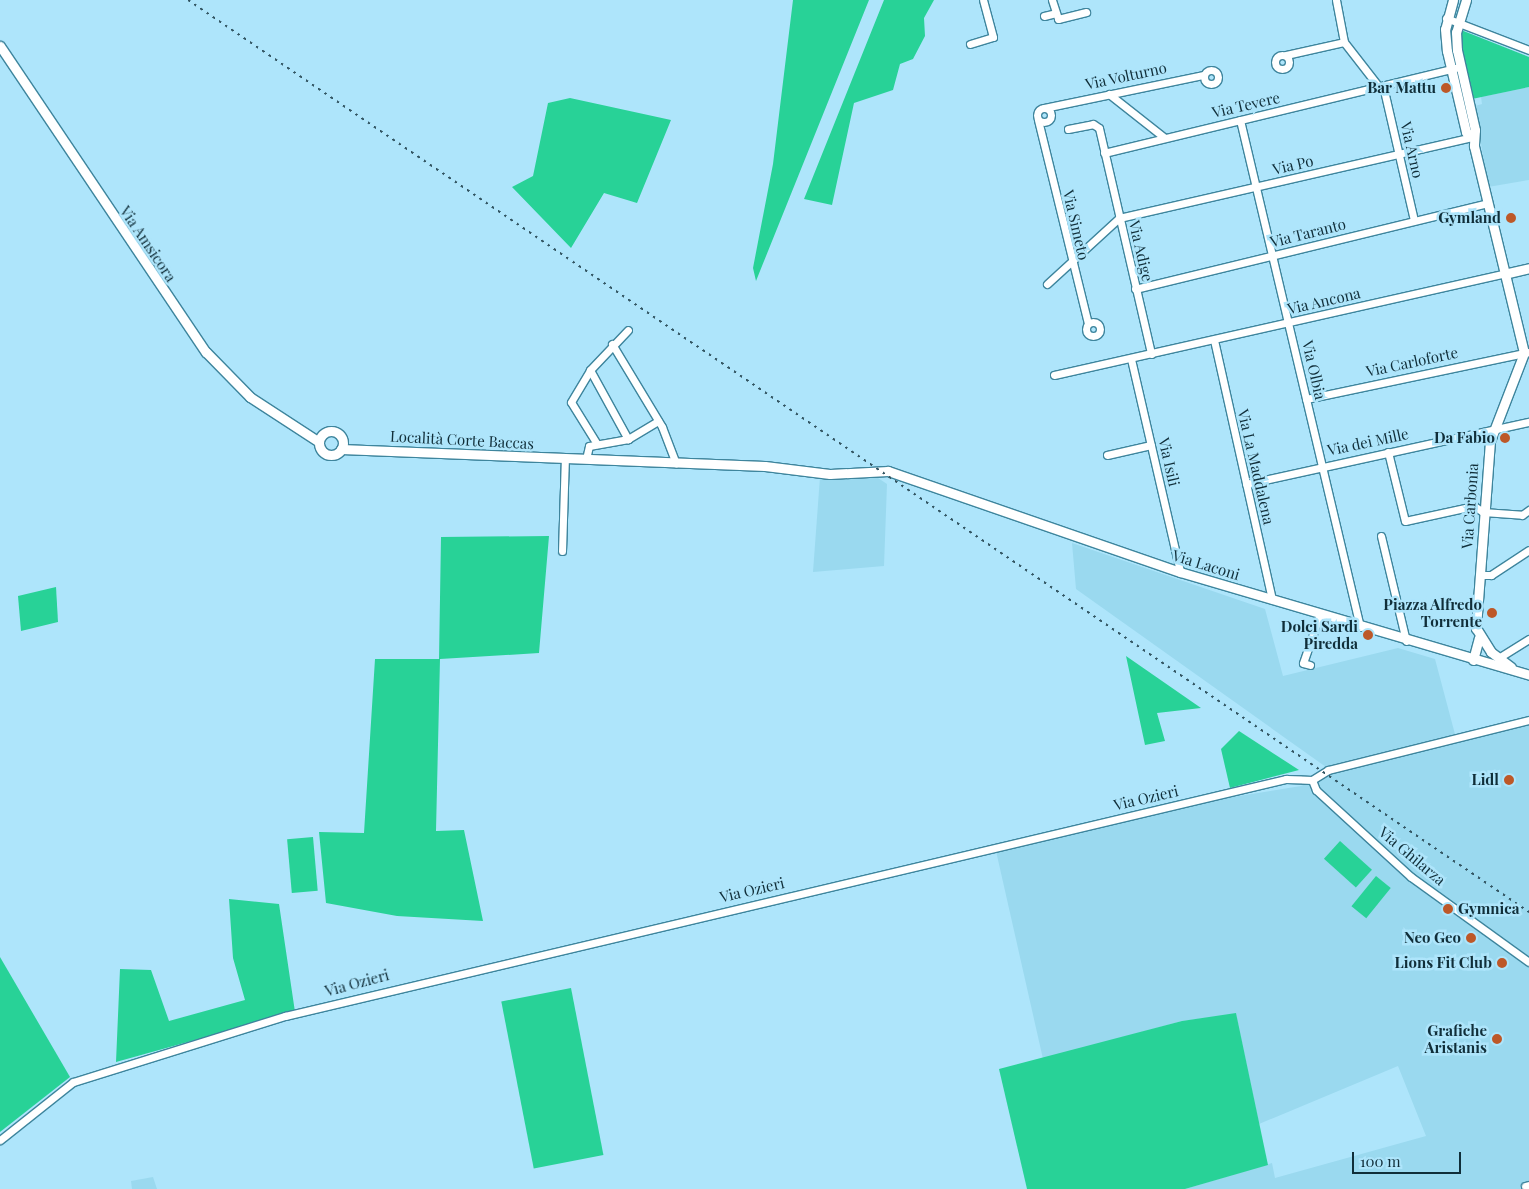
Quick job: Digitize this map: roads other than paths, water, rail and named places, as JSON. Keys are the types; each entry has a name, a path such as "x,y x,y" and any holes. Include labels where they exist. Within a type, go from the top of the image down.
{"street":[{"path":"970,44 993,37 983,0"},
{"path":"1052,0 1058,19 1086,12"},
{"path":"1336,0 1344,42 1381,86"},
{"path":"1452,0 1446,18 1450,70 1466,132 1472,137 1504,274 1526,352"},
{"path":"1466,0 1459,22 1456,42 1475,130 1472,137"},
{"path":"1044,16 1056,13"},
{"path":"1446,18 1529,50"},
{"path":"1286,55 1344,42"},
{"name":"Via Amsicora","path":"0,46 206,352 250,397 303,428 319,442 326,454 342,446 335,432 325,433 303,428"},
{"name":"Via Tevere","path":"1104,153 1460,67"},
{"name":"Via Volturno","path":"1044,108 1204,75"},
{"name":"Via Arno","path":"1381,86 1414,220"},
{"path":"1109,94 1165,138"},
{"path":"1039,131 1055,105"},
{"path":"1046,122 1038,120 1037,112 1044,108 1051,113"},
{"name":"Via Simeto","path":"1038,120 1039,131 1071,262 1088,324"},
{"name":"Via Olbia","path":"1240,120 1360,626"},
{"path":"1068,129 1093,124 1099,128 1104,153"},
{"name":"Via Po","path":"1119,218 1472,137"},
{"name":"Via Adige","path":"1104,153 1151,354"},
{"name":"Via Taranto","path":"1135,289 1488,203"},
{"path":"1047,284 1119,218"},
{"path":"1504,274 1529,268"},
{"name":"Via Ancona","path":"1054,375 1504,274"},
{"path":"597,444 571,402 590,370 612,344 628,330"},
{"name":"Via La Maddalena","path":"1214,340 1272,600"},
{"path":"612,344 658,421 676,463"},
{"name":"Via Carloforte","path":"1306,398 1526,352"},
{"name":"Via Carbonia","path":"1474,660 1479,638 1483,512 1490,441 1497,428 1526,352"},
{"name":"Via Isili","path":"1131,359 1180,572"},
{"path":"590,370 628,439"},
{"path":"586,459 589,446 628,439 658,421"},
{"name":"Via dei Mille","path":"1246,484 1529,422"},
{"path":"319,442 325,433"},
{"path":"1107,455 1151,445"},
{"name":"Località Corte Baccas","path":"342,446 676,463 830,474 879,471"},
{"path":"1388,452 1405,521 1474,506 1483,512 1522,516 1529,510"},
{"path":"562,551 565,458"},
{"name":"Via Laconi","path":"879,471 1180,572 1474,660 1512,668 1529,675"},
{"path":"1381,536 1406,640"},
{"path":"1480,575 1491,575 1529,550"},
{"path":"1310,665 1304,663 1320,614"},
{"path":"1479,638 1512,668"},
{"path":"1500,657 1529,639"},
{"name":"Via Ozieri","path":"0,1140 73,1082 292,1014 1277,782 1312,780 1328,770 1529,720"},
{"name":"Via Ghilarza","path":"1312,780 1316,790 1411,877 1529,962"}],"railway":[{"path":"188,0 1529,912"}],"place":[{"name":"Bar Mattu","path":"1446,88"},
{"name":"Gymland","path":"1511,218"},
{"name":"Da Fabio","path":"1505,438"},
{"name":"Piazza Alfredo Torrente","path":"1492,613"},
{"name":"Dolci Sardi Piredda","path":"1368,635"},
{"name":"Lidl","path":"1509,780"},
{"name":"Gymnica","path":"1448,909"},
{"name":"Neo Geo","path":"1471,938"},
{"name":"Lions Fit Club","path":"1502,963"},
{"name":"Grafiche Aristanis","path":"1497,1039"}]}
